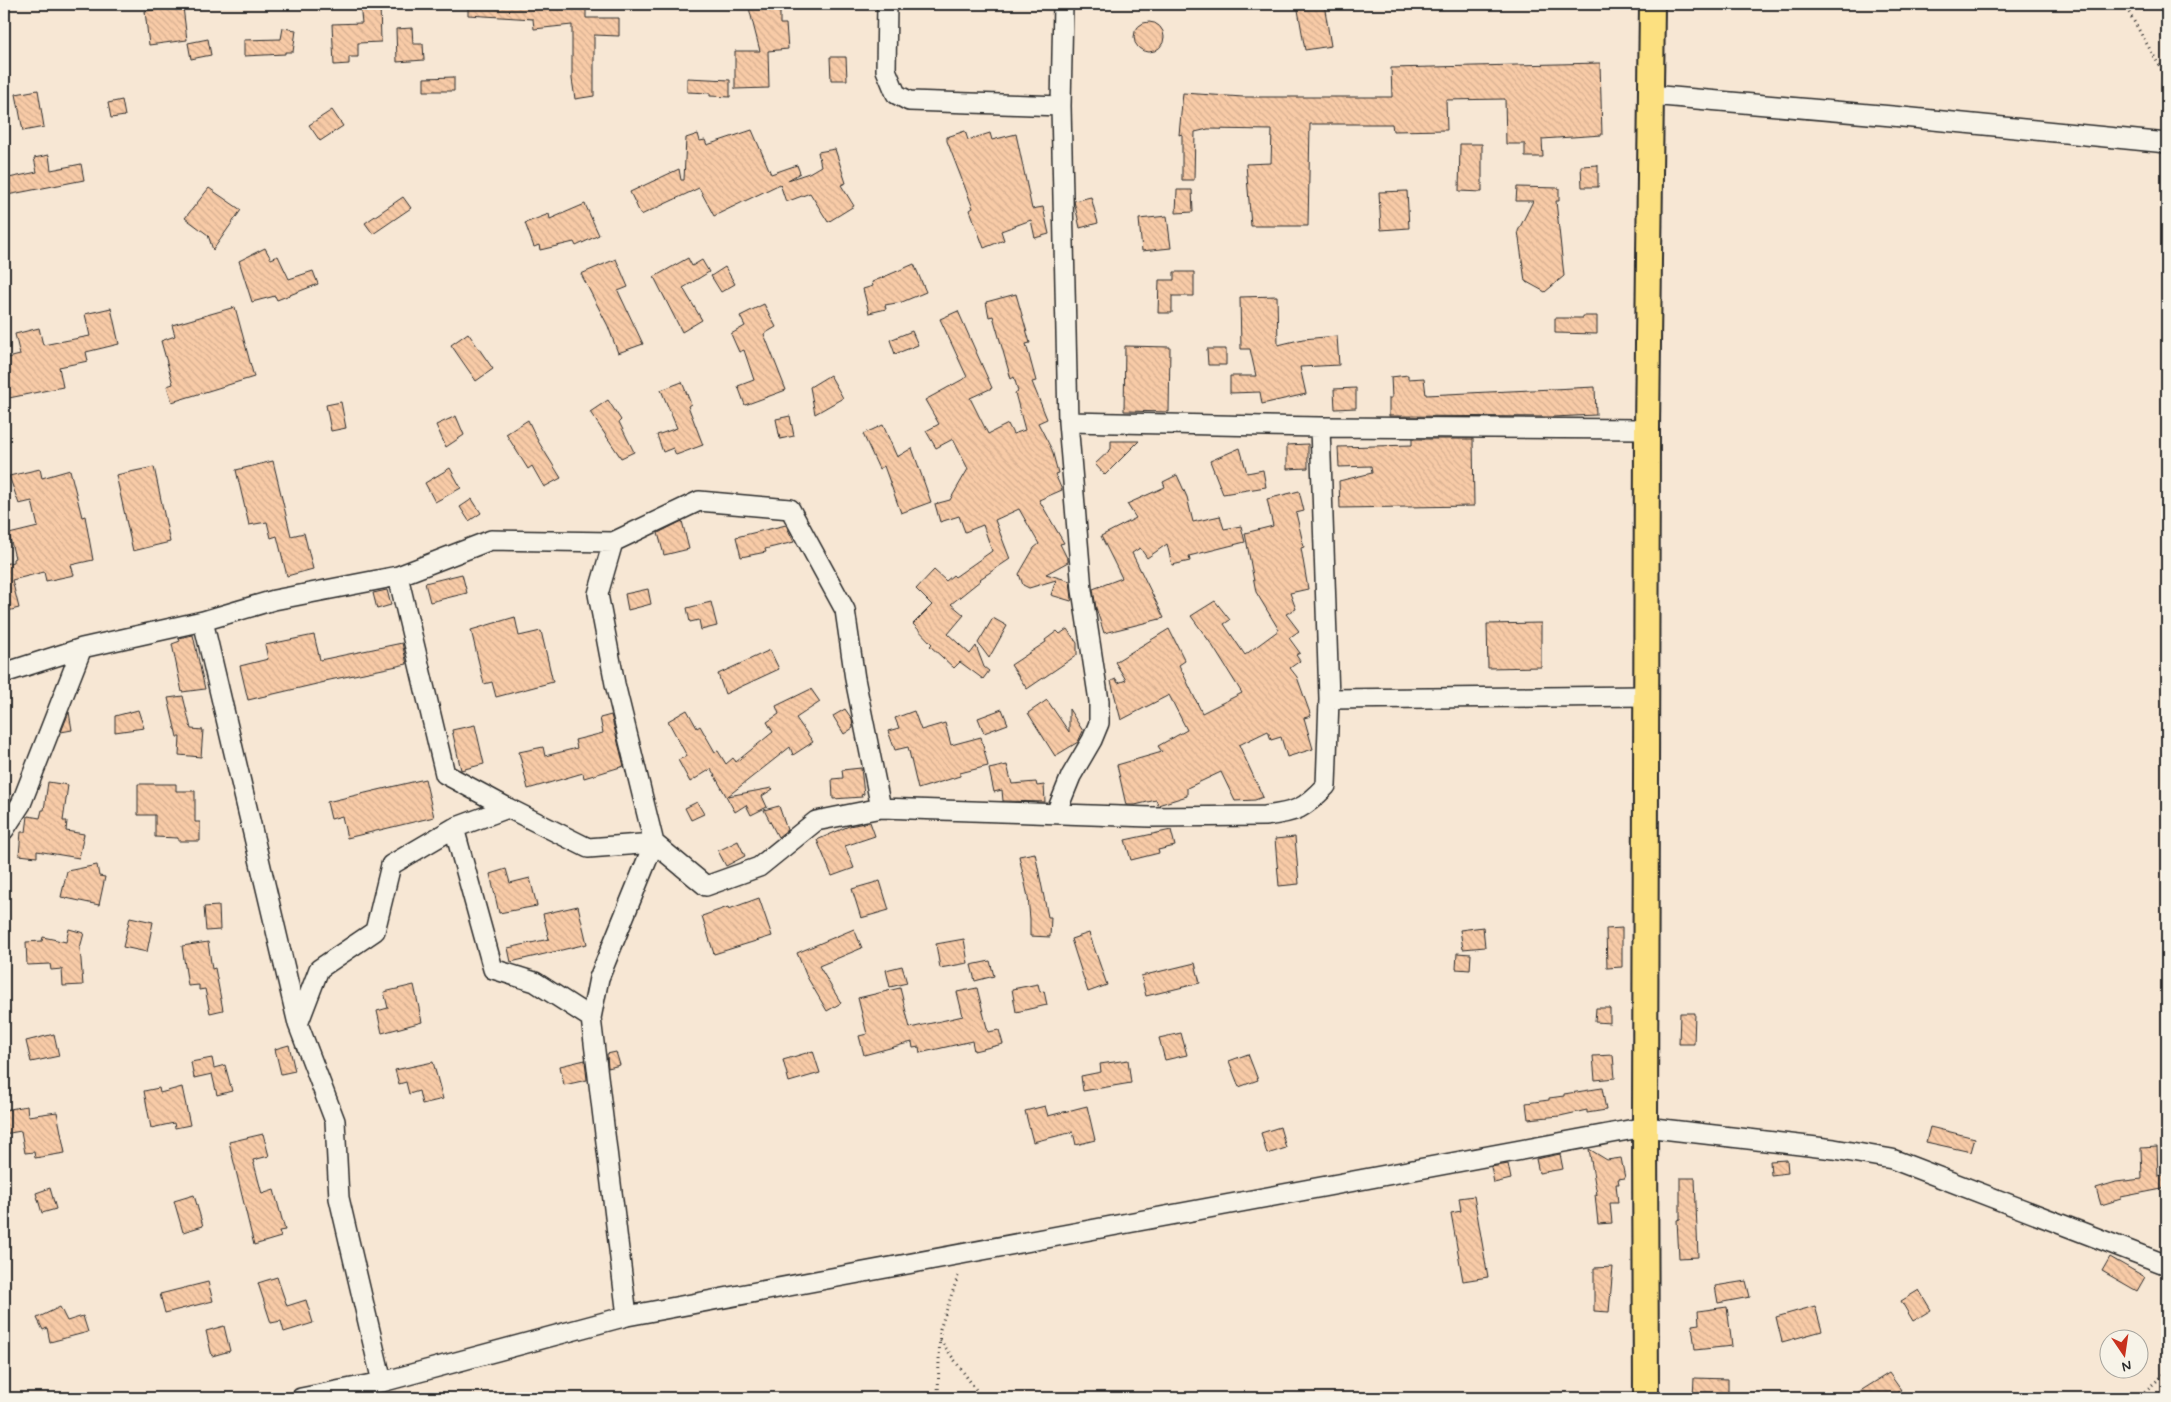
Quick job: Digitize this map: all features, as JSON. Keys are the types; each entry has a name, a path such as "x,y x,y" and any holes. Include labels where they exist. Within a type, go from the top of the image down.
{"main road":[{"path":"1646,1398 1647,429 1652,4"}],"street":[{"path":"887,4 886,70 896,94 909,101 1061,106"},
{"path":"1056,813 1071,776 1092,740 1099,723 1099,701 1082,590 1068,422 1061,106 1063,4"},
{"path":"1650,95 2167,143"},
{"path":"1068,422 1320,427 1647,429"},
{"path":"398,576 445,774 588,848 654,843 706,886 759,867 816,822 881,808 1150,817 1265,816 1282,814 1307,805 1326,786 1329,699 1320,427"},
{"path":"4,673 82,648 203,621 274,600 398,576 491,540 614,542 699,501 790,510 845,610 855,679 881,808"},
{"path":"614,542 598,594 615,684 654,843 600,978 591,1018 627,1316"},
{"path":"203,621 298,1024 335,1121 339,1198 382,1382"},
{"path":"4,830 21,804 82,648"},
{"path":"1329,699 1647,696"},
{"path":"298,1024 319,968 375,931 391,865 454,828 508,808"},
{"path":"454,828 493,969 535,982 591,1018"},
{"path":"301,1398 382,1382 627,1316 1645,1127 1834,1149 1892,1159 2167,1265"}],"path":[{"path":"2124,4 2167,79"},
{"path":"941,1398 938,1394 940,1329 965,1253"},
{"path":"940,1340 982,1398"},
{"path":"2137,1398 2167,1372"}],"building":[{"path":"360,4 380,4 381,42 358,43 358,57 349,57 349,64 334,65 332,24 362,23"},
{"path":"468,4 573,4 573,6 586,6 586,18 619,18 619,36 594,35 594,96 575,99 572,79 572,25 534,29 533,19 468,15"},
{"path":"748,4 780,4 780,24 786,24 788,49 768,51 769,88 735,89 735,51 760,51"},
{"path":"1297,4 1324,4 1331,46 1305,50"},
{"path":"183,7 187,40 149,45 145,11"},
{"path":"1149,22 1155,23 1163,31 1163,43 1155,51 1149,52 1143,51 1135,43 1134,37 1135,31 1143,23"},
{"path":"283,28 296,30 293,52 244,56 244,40 281,39"},
{"path":"412,28 413,44 423,44 424,60 397,62 396,29"},
{"path":"208,39 211,55 191,59 188,43"},
{"path":"830,57 846,57 847,80 831,80"},
{"path":"1600,63 1602,135 1542,139 1543,157 1525,157 1525,144 1506,144 1505,99 1446,100 1447,130 1393,131 1392,124 1310,124 1308,226 1251,226 1246,164 1271,163 1272,130 1208,129 1195,132 1194,180 1182,180 1182,134 1179,135 1183,93 1243,97 1392,97 1391,68"},
{"path":"454,77 454,91 424,91 424,78"},
{"path":"687,78 730,80 730,97 710,96 710,93 687,92"},
{"path":"38,90 44,127 23,131 16,94"},
{"path":"122,100 125,116 111,118 108,103"},
{"path":"332,110 343,126 320,141 309,125"},
{"path":"752,130 771,174 797,165 800,173 788,180 809,173 821,166 818,152 835,149 846,183 841,185 854,206 828,222 810,193 786,202 780,184 714,216 699,188 641,215 630,192 679,169 681,180 684,180 686,138 698,134 700,141 705,140 707,145"},
{"path":"965,131 968,140 990,133 992,140 1016,134 1032,209 1043,207 1049,234 1035,238 1031,220 1001,231 1004,240 984,248 970,210 973,208 947,141 947,137"},
{"path":"1460,144 1482,144 1482,192 1459,191"},
{"path":"49,155 51,170 81,164 84,180 7,195 4,179 37,172 34,158"},
{"path":"1598,165 1598,187 1582,187 1581,166"},
{"path":"1517,187 1559,188 1559,201 1556,201 1564,276 1545,292 1525,281 1518,231 1533,201 1516,201"},
{"path":"209,188 241,210 213,250 208,235 185,218"},
{"path":"1177,190 1192,190 1193,212 1176,213"},
{"path":"1407,191 1409,228 1381,230 1379,192"},
{"path":"403,197 411,208 373,234 365,223"},
{"path":"1091,197 1098,223 1080,228 1074,201"},
{"path":"585,204 599,235 576,246 574,242 540,250 539,245 534,247 525,223 549,214 550,219"},
{"path":"1167,216 1171,248 1142,251 1139,219"},
{"path":"265,248 271,259 278,256 289,279 313,271 318,284 277,300 275,296 252,302 239,261"},
{"path":"688,258 692,266 702,260 709,272 683,288 702,320 682,332 654,277"},
{"path":"616,259 628,287 618,291 643,344 618,353 608,326 581,274"},
{"path":"914,264 926,292 902,302 885,305 886,309 869,313 863,289 873,286 872,282"},
{"path":"725,267 735,284 721,292 711,276"},
{"path":"1174,272 1194,272 1194,296 1172,296 1172,313 1158,313 1159,280 1174,280"},
{"path":"1016,294 1030,343 1026,344 1036,381 1032,382 1047,419 1038,423 1052,450 1058,473 1055,474 1062,490 1039,500 1064,543 1060,544 1068,560 1068,562 1046,574 1070,581 1072,599 1071,601 1051,595 1056,580 1029,588 1023,585 1019,574 1034,548 1039,544 1019,509 995,520 1010,559 980,579 951,604 964,615 948,634 970,654 976,646 984,667 989,671 983,679 960,662 954,668 930,646 932,644 913,624 932,605 916,589 934,570 946,581 953,575 955,577 992,551 983,525 965,532 959,516 940,522 935,504 950,500 968,469 953,439 936,448 926,431 939,424 925,400 967,377 940,319 958,311 992,388 970,398 988,434 1008,424 1013,434 1025,430 1015,393 1018,391 1014,377 1011,379 993,316 989,317 986,302"},
{"path":"1277,296 1278,345 1303,339 1337,336 1339,365 1300,367 1306,394 1262,404 1260,392 1230,393 1230,376 1256,376 1250,349 1241,349 1240,297"},
{"path":"764,304 776,327 764,334 786,390 745,405 738,386 754,380 744,350 739,352 731,334 745,326 740,316"},
{"path":"235,307 254,377 172,402 167,386 173,384 161,341 175,336 172,325"},
{"path":"111,308 119,344 86,352 88,361 59,367 63,387 4,399 4,359 20,355 15,334 39,328 43,345 90,336 85,314"},
{"path":"1583,316 1597,316 1597,334 1555,333 1555,318 1583,318"},
{"path":"912,331 918,345 895,354 890,340"},
{"path":"468,333 493,369 476,381 451,345"},
{"path":"1125,346 1170,347 1169,412 1124,411"},
{"path":"1207,349 1226,349 1226,365 1208,365"},
{"path":"830,375 843,398 815,414 810,387"},
{"path":"1408,375 1408,379 1424,378 1426,395 1595,387 1596,415 1553,417 1389,416 1389,398 1392,398 1391,377"},
{"path":"682,382 691,404 688,406 703,445 676,455 673,448 663,452 657,435 677,428 661,390"},
{"path":"1356,388 1356,408 1335,409 1334,389"},
{"path":"608,400 621,420 619,422 634,452 621,458 590,412"},
{"path":"341,402 346,428 331,431 326,405"},
{"path":"456,416 464,435 446,447 436,425"},
{"path":"790,416 794,436 780,439 776,419"},
{"path":"528,420 538,441 561,478 544,487 532,466 528,469 506,434"},
{"path":"883,425 897,457 912,448 931,502 901,513 884,466 879,469 863,434"},
{"path":"1412,439 1473,439 1474,506 1340,508 1339,481 1372,473 1371,466 1339,467 1338,447 1412,445"},
{"path":"1111,441 1139,441 1105,475 1095,464 1111,449"},
{"path":"1308,444 1308,468 1287,469 1287,445"},
{"path":"1240,448 1247,473 1263,470 1266,487 1223,494 1210,461"},
{"path":"273,461 291,536 304,533 313,569 287,576 277,536 271,538 267,522 249,525 236,470"},
{"path":"154,467 170,542 133,551 116,475"},
{"path":"450,468 461,488 435,502 425,483"},
{"path":"40,469 42,478 70,470 82,517 85,516 93,560 71,565 74,575 46,581 44,572 12,580 19,608 4,612 4,564 13,562 15,558 9,534 38,527 32,501 19,504 9,476"},
{"path":"1177,475 1187,497 1193,522 1220,516 1224,529 1241,526 1245,542 1189,556 1190,561 1172,565 1167,544 1147,558 1140,548 1132,553 1164,618 1104,633 1096,608 1093,589 1122,578 1101,536 1136,518 1127,504 1165,487 1163,482"},
{"path":"1299,491 1304,511 1296,513 1304,547 1301,548 1308,589 1290,593 1296,609 1286,614 1299,631 1289,638 1300,653 1296,655 1300,661 1290,668 1297,677 1311,716 1304,718 1313,749 1287,757 1281,737 1271,740 1268,731 1239,745 1263,797 1255,800 1235,801 1221,772 1187,788 1187,796 1158,805 1156,800 1126,805 1117,765 1162,752 1158,746 1187,730 1169,695 1121,720 1111,681 1116,679 1118,683 1126,680 1115,662 1169,629 1185,661 1179,665 1202,713 1242,693 1191,616 1215,601 1230,620 1224,624 1245,655 1279,630 1256,592 1245,533 1273,526 1267,499"},
{"path":"472,499 481,513 469,521 460,507"},
{"path":"682,521 689,549 664,555 658,533"},
{"path":"786,525 794,542 765,549 766,552 741,557 736,537"},
{"path":"462,574 467,593 430,602 425,583"},
{"path":"648,589 651,604 628,610 625,594"},
{"path":"387,590 391,605 377,609 373,593"},
{"path":"711,602 717,626 701,630 699,620 690,622 687,608"},
{"path":"515,617 519,636 541,631 553,682 496,697 492,682 484,684 471,630"},
{"path":"993,618 1007,626 989,658 978,643"},
{"path":"1541,623 1541,667 1488,668 1487,624"},
{"path":"1067,629 1077,643 1077,655 1027,689 1011,665 1046,642 1045,640 1057,631 1060,634"},
{"path":"193,635 205,689 182,692 172,644 180,641 179,638"},
{"path":"314,635 320,660 402,643 407,664 325,681 248,700 240,666 268,659 265,645"},
{"path":"770,650 779,669 725,694 718,674"},
{"path":"811,689 820,702 796,718 813,742 793,755 790,747 728,796 772,788 762,796 767,807 751,815 746,805 735,812 711,769 690,782 678,760 687,756 668,721 687,710 697,728 700,726 715,752 718,751 726,764 733,758 736,762 773,732 767,722 779,714 776,706"},
{"path":"183,696 191,729 203,730 201,757 179,755 180,737 177,737 168,698"},
{"path":"1047,700 1069,732 1069,709 1083,731 1078,742 1055,756 1028,713"},
{"path":"845,709 852,719 853,728 844,734 833,716"},
{"path":"1002,709 1008,724 984,733 978,718"},
{"path":"138,710 144,728 115,732 115,716"},
{"path":"914,711 921,730 945,723 951,745 981,737 988,766 960,773 960,776 918,789 908,747 895,750 888,731 899,728 895,718"},
{"path":"69,712 72,730 61,732"},
{"path":"611,715 624,766 584,778 583,773 528,789 519,752 543,747 545,756 577,748 575,740 603,733 600,718"},
{"path":"475,725 484,764 461,770 452,730"},
{"path":"1007,765 1012,784 1036,782 1037,786 1044,785 1045,802 1003,801 1002,790 994,792 989,769"},
{"path":"861,768 864,794 861,795 862,797 833,799 832,779 843,778 842,770"},
{"path":"425,779 434,817 347,838 342,816 331,819 327,802"},
{"path":"48,782 68,785 63,821 67,821 66,831 84,834 79,858 37,851 37,857 19,855 21,832 26,832 28,816 40,818 42,810 44,810"},
{"path":"138,784 176,784 176,791 195,791 195,822 200,822 200,841 178,841 178,838 155,837 155,815 138,815"},
{"path":"697,802 704,814 691,820 685,808"},
{"path":"779,806 787,830 778,837 764,810"},
{"path":"870,822 875,836 845,846 854,868 832,876 817,840 849,826"},
{"path":"1171,830 1175,846 1158,850 1159,853 1131,860 1125,840"},
{"path":"1295,837 1299,884 1279,886 1275,839"},
{"path":"738,841 745,856 726,866 718,851"},
{"path":"1035,853 1048,917 1051,917 1050,937 1030,936 1028,897 1019,856"},
{"path":"97,865 99,876 105,877 99,905 61,897 67,871"},
{"path":"506,869 510,883 530,878 537,906 499,913 490,874"},
{"path":"880,881 889,910 861,918 852,889"},
{"path":"759,898 772,936 714,954 702,916"},
{"path":"219,906 220,930 206,931 204,907"},
{"path":"578,906 587,944 511,962 508,948 549,939 543,914"},
{"path":"130,917 153,922 147,952 123,947"},
{"path":"1483,927 1485,947 1463,949 1460,930"},
{"path":"1622,928 1622,967 1607,968 1606,929"},
{"path":"69,929 84,933 80,948 83,985 63,986 62,969 51,970 50,964 27,965 26,942 42,941 43,937 66,942"},
{"path":"854,929 862,948 819,966 841,1003 827,1011 807,977 797,953"},
{"path":"1089,933 1107,985 1088,992 1071,939"},
{"path":"964,939 968,963 940,968 936,944"},
{"path":"208,942 212,969 215,968 223,1010 210,1013 205,989 199,990 199,985 188,986 182,946"},
{"path":"1457,953 1471,954 1470,970 1456,969"},
{"path":"990,961 994,976 975,981 971,965"},
{"path":"1195,963 1200,983 1146,996 1141,976"},
{"path":"902,966 907,983 890,987 886,970"},
{"path":"1038,984 1040,992 1044,991 1047,1005 1016,1012 1012,989"},
{"path":"414,985 422,1022 382,1033 377,1011 388,1008 384,992"},
{"path":"900,988 910,1028 963,1016 957,992 977,988 988,1032 999,1030 1003,1044 974,1051 972,1041 920,1053 919,1047 913,1048 912,1042 864,1055 859,1036 867,1034 858,998"},
{"path":"1596,1008 1610,1008 1610,1023 1595,1022"},
{"path":"1680,1013 1695,1013 1694,1044 1679,1044"},
{"path":"1181,1033 1187,1055 1165,1060 1159,1038"},
{"path":"54,1034 59,1056 31,1062 26,1041"},
{"path":"289,1045 295,1071 281,1074 275,1049"},
{"path":"813,1051 820,1073 789,1082 783,1060"},
{"path":"616,1052 620,1065 608,1068 607,1054"},
{"path":"1248,1054 1258,1080 1239,1087 1229,1061"},
{"path":"1613,1055 1615,1078 1595,1080 1593,1056"},
{"path":"212,1058 214,1068 225,1065 232,1091 217,1095 212,1074 194,1078 191,1062"},
{"path":"585,1060 587,1080 564,1085 560,1066"},
{"path":"1128,1060 1131,1083 1083,1091 1081,1076 1101,1072 1100,1064"},
{"path":"433,1062 443,1099 422,1104 419,1091 409,1094 406,1082 399,1084 395,1070"},
{"path":"182,1087 190,1125 175,1128 174,1123 151,1128 144,1091 159,1088 160,1093"},
{"path":"1602,1088 1606,1110 1587,1113 1587,1110 1560,1116 1528,1119 1526,1103 1549,1100 1549,1098 1564,1096 1564,1094"},
{"path":"27,1106 28,1116 57,1112 65,1153 35,1158 34,1152 25,1153 21,1131 4,1134 4,1110"},
{"path":"1045,1106 1048,1116 1087,1106 1095,1140 1076,1145 1073,1132 1033,1142 1025,1111"},
{"path":"1280,1127 1286,1148 1267,1154 1261,1133"},
{"path":"1930,1127 1975,1138 1971,1152 1926,1142"},
{"path":"263,1134 269,1156 253,1160 262,1194 274,1190 285,1230 279,1231 281,1237 254,1245 229,1142"},
{"path":"2157,1147 2158,1176 2167,1174 2167,1188 2121,1197 2121,1199 2101,1205 2096,1188 2116,1182 2142,1179 2141,1148"},
{"path":"1589,1149 1607,1160 1621,1158 1625,1178 1618,1179 1619,1184 1616,1184 1618,1203 1610,1203 1612,1223 1598,1224 1595,1194 1597,1195"},
{"path":"1560,1154 1563,1169 1539,1173 1536,1159"},
{"path":"1787,1160 1788,1173 1771,1175 1770,1161"},
{"path":"1508,1164 1511,1179 1494,1183 1491,1167"},
{"path":"1680,1178 1695,1178 1698,1257 1679,1258 1677,1220 1680,1219"},
{"path":"50,1188 56,1209 42,1213 36,1193"},
{"path":"194,1195 203,1226 183,1232 174,1201"},
{"path":"1474,1196 1488,1277 1463,1281 1451,1213 1461,1211 1459,1198"},
{"path":"2110,1257 2145,1277 2137,1291 2102,1271"},
{"path":"1613,1267 1609,1312 1594,1311 1594,1268"},
{"path":"277,1277 287,1306 306,1300 313,1323 284,1332 281,1321 271,1323 258,1283"},
{"path":"1746,1281 1750,1297 1718,1303 1715,1286"},
{"path":"208,1282 213,1301 165,1313 160,1294"},
{"path":"1919,1290 1931,1310 1913,1321 1901,1301"},
{"path":"1815,1306 1822,1331 1782,1342 1776,1317"},
{"path":"60,1307 67,1321 83,1316 88,1332 50,1342 47,1328 43,1330 37,1318"},
{"path":"1727,1307 1732,1346 1695,1350 1692,1325 1699,1324 1698,1311"},
{"path":"224,1326 230,1351 212,1356 206,1331"},
{"path":"1889,1373 1901,1390 1888,1398 1849,1398"},
{"path":"1694,1378 1728,1379 1728,1398 1693,1398"}]}
